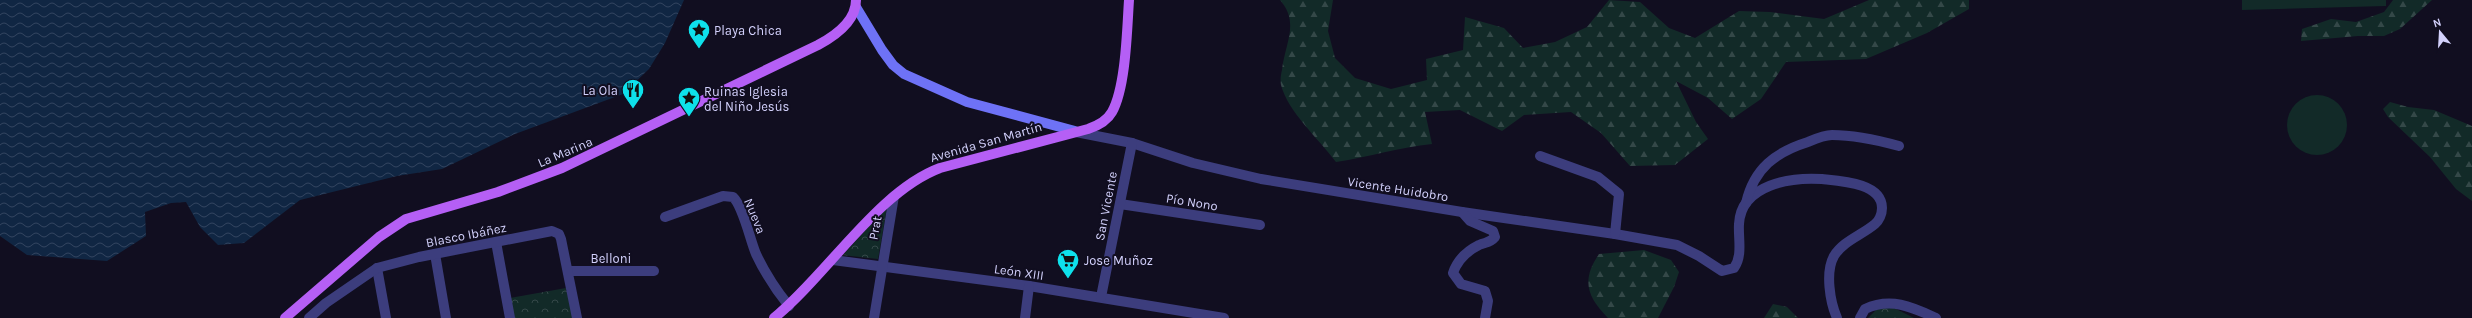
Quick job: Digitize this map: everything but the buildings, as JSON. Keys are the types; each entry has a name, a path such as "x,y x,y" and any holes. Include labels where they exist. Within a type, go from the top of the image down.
{"main road":[{"name":"Avenida San Martín","path":"774,318 789,306 894,196 912,182 935,170 1075,131 1095,127 1106,119 1112,111 1119,92 1129,0"},
{"name":"La Marina","path":"285,318 379,237 396,225 417,215 532,180 591,155 827,40 843,28 856,3"}],"street":[{"name":"Vicente Huidobro","path":"856,3 882,50 893,65 904,74 967,102 1075,131 1132,143 1193,163 1261,179 1677,245 1699,256 1718,270 1727,272 1734,268 1738,261 1739,222 1746,203"},
{"path":"1746,203 1751,185 1760,170 1773,157 1789,148 1830,135 1874,139 1899,146"},
{"name":"San Vicente","path":"1101,297 1132,143"},
{"path":"1540,156 1598,177 1619,194 1615,234"},
{"path":"1746,203 1765,188 1784,180 1802,178 1830,180 1874,191 1879,198 1882,207 1880,217 1874,225 1843,247 1832,260 1829,282 1837,318"},
{"name":"Nueva","path":"665,217 722,196 733,198 740,206 750,238 762,266 789,306"},
{"name":"Prat","path":"874,318 894,196"},
{"name":"Pío Nono","path":"1120,204 1260,226"},
{"path":"1462,212 1470,221 1493,231 1495,237 1490,243 1479,245 1463,256 1456,264 1453,273 1461,284 1485,291 1488,301 1485,318"},
{"name":"Blasco Ibáñez","path":"308,318 326,303 377,268 435,254 549,231 556,232 561,239 577,318"},
{"path":"496,242 510,318"},
{"path":"435,254 446,318"},
{"name":"León XIII","path":"833,260 882,265 1101,297 1173,314 1224,318"},
{"path":"377,268 386,318"},
{"name":"Belloni","path":"568,271 654,271"},
{"path":"1024,318 1029,286"},
{"path":"1860,318 1865,309 1888,302 1904,304 1936,318"}],"green space":[{"path":"1280,0 1333,0 1328,31 1335,58 1355,78 1391,89 1427,80 1426,59 1463,50 1465,17 1504,28 1523,48 1555,42 1587,27 1609,0 1640,2 1669,28 1695,38 1739,11 1770,12 1824,19 1869,0 1969,0 1969,9 1927,33 1866,59 1786,62 1761,99 1732,119 1708,98 1676,81 1696,122 1708,139 1675,165 1630,166 1601,133 1571,112 1524,115 1502,131 1460,110 1425,112 1432,144 1408,147 1336,162 1297,115 1290,105 1281,85 1281,75 1290,34 1290,25 1286,9"},
{"path":"2242,0 2386,0 2386,6 2242,10"},
{"path":"2393,0 2432,0 2400,29 2384,36 2358,36 2301,41 2302,29 2331,19 2356,22 2384,12"},
{"path":"2317,95 2333,100 2338,104 2342,109 2347,125 2342,141 2338,146 2333,150 2317,155 2301,150 2296,146 2292,141 2287,125 2292,109 2296,104 2301,100"},
{"path":"2390,102 2408,107 2434,110 2472,126 2472,201 2456,189 2430,157 2388,117 2383,109"},
{"path":"887,207 878,259 842,255 844,254"},
{"path":"1644,250 1671,260 1679,272 1674,287 1658,318 1608,318 1595,303 1589,288 1588,280 1593,263 1599,254"},
{"path":"566,288 573,318 514,318 510,298"},
{"path":"1773,304 1787,307 1798,318 1764,318"},
{"path":"1888,305 1914,318 1868,318 1876,310"}],"water":[{"path":"0,0 684,0 665,43 649,69 623,94 515,134 442,169 397,176 300,200 244,243 218,245 200,227 186,202 171,203 145,212 146,236 107,261 27,255 0,236"}],"place":[{"name":"Playa Chica","path":"699,50"},
{"name":"La Ola","path":"633,110"},
{"name":"Ruinas Iglesia del Niño Jesús","path":"689,118"},
{"name":"Jose Muñoz","path":"1068,280"}]}
